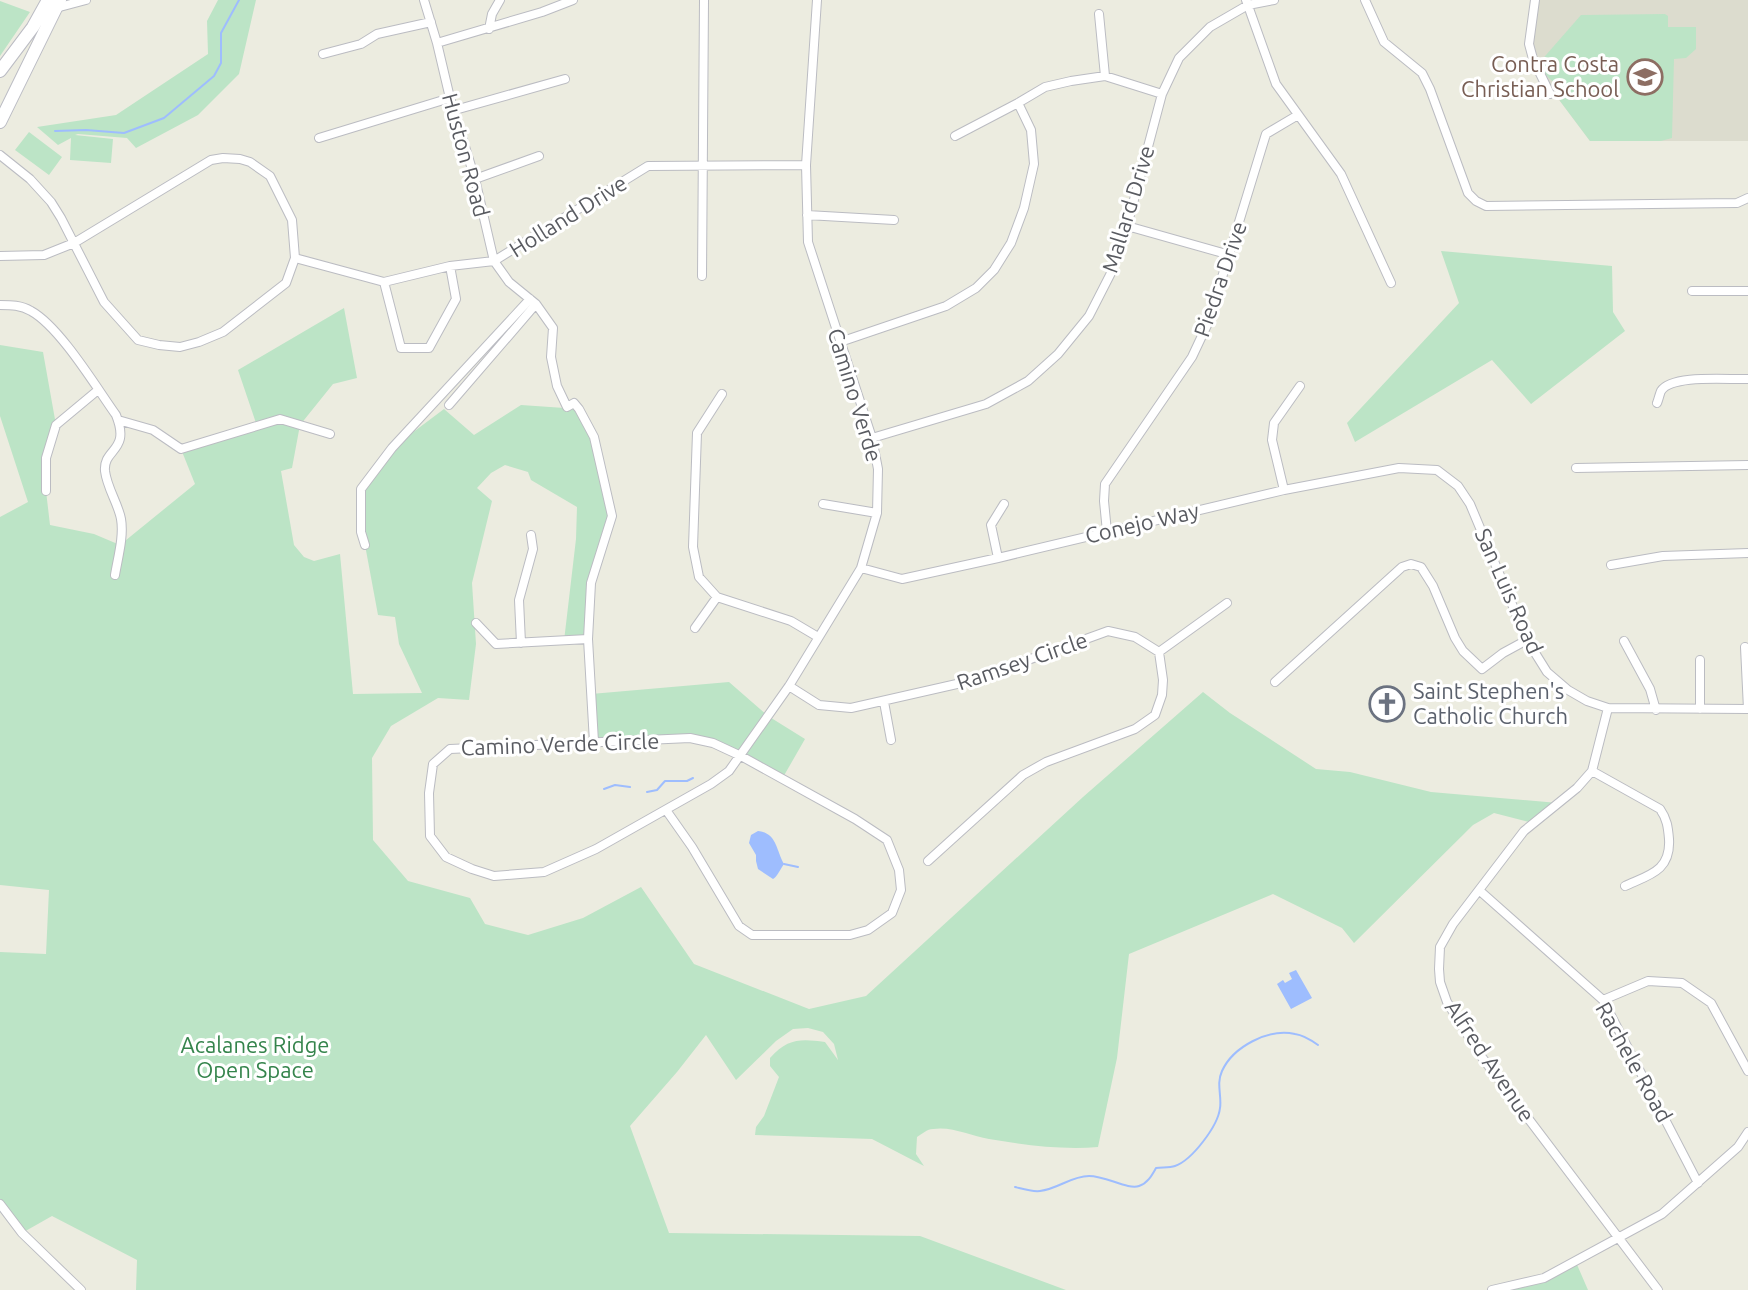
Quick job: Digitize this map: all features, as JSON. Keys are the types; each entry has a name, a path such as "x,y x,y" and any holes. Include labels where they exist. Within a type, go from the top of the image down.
{"main road":[{"path":"0,71 55,3"},
{"path":"1,116 55,3"}],"street":[{"path":"55,3 86,0"},
{"name":"Huston Road","path":"424,0 475,179 494,261 509,282 533,302 553,328 551,357 557,386 567,407 574,403 579,409 594,437 612,516 591,583 588,639 594,742"},
{"path":"489,29 492,14 500,0"},
{"path":"437,43 573,0"},
{"path":"702,276 704,0"},
{"name":"Camino Verde","path":"741,756 789,686 861,568 877,513 878,469 872,438 808,242 806,165 817,0"},
{"name":"Mallard Drive","path":"872,438 986,404 1028,381 1058,354 1089,316 1111,273 1127,226 1162,94 1179,58 1210,27 1247,3 1274,0"},
{"path":"1365,0 1384,42 1422,73 1468,193 1476,201 1486,206 1737,203 1748,198"},
{"path":"1535,0 1529,44 1550,94"},
{"path":"1247,3 1276,84 1341,174 1391,283"},
{"path":"1099,14 1105,76"},
{"path":"323,54 361,44 377,34 431,22"},
{"path":"955,136 1045,87 1071,81 1105,76 1162,94"},
{"path":"455,110 565,79"},
{"path":"319,138 450,98"},
{"path":"840,342 946,306 976,288 994,270 1011,243 1024,208 1034,164 1031,130 1018,103"},
{"name":"Piedra Drive","path":"1107,532 1105,484 1192,357 1208,323 1266,134 1298,115"},
{"path":"0,155 30,179 51,202 74,243 104,302 138,340 180,347 223,332 286,283 295,258 292,220 270,176 250,162 223,158 211,160 74,243 44,255 0,256"},
{"path":"475,179 539,156"},
{"path":"703,165 806,165"},
{"name":"Holland Drive","path":"295,258 384,282 450,266 494,261 648,166 703,165"},
{"path":"807,215 894,220"},
{"path":"1127,226 1230,255"},
{"path":"384,282 401,348 429,348 456,299 450,266"},
{"path":"1692,291 1748,291"},
{"path":"449,405 533,302"},
{"path":"365,545 361,532 361,489 392,448 533,302"},
{"path":"0,305 31,311 50,326 98,390 122,429 119,445 107,460 105,470 121,518 115,575"},
{"path":"1657,403 1660,392 1668,384 1683,380 1748,379"},
{"path":"1284,490 1272,440 1274,423 1300,386"},
{"path":"46,491 46,458 56,425 98,390"},
{"path":"722,394 697,433 693,547 699,577 717,597 791,621 818,637"},
{"path":"118,420 153,430 181,449 280,419 330,434"},
{"path":"1576,468 1748,465"},
{"name":"Conejo Way","path":"861,568 902,579 1284,490 1399,468 1424,468"},
{"name":"San Luis Road","path":"1424,468 1437,470 1458,486 1470,504 1527,640 1547,672 1568,690 1608,708 1748,709"},
{"path":"823,504 877,513"},
{"path":"998,558 991,525 1004,504"},
{"path":"521,643 519,600 533,549 531,535"},
{"path":"1611,565 1663,556 1748,553"},
{"path":"1275,682 1402,567 1411,564 1421,567 1433,586 1455,638 1463,651 1482,669 1527,640"},
{"path":"695,628 717,597"},
{"path":"928,861 1023,775 1046,762 1135,729 1155,715 1163,680 1159,652 1227,603"},
{"path":"476,623 496,644 588,639"},
{"name":"Ramsey Circle","path":"789,686 819,705 851,708 970,681 1108,631 1135,637 1159,652"},
{"path":"1624,641 1650,689 1656,710"},
{"path":"1745,647 1748,709"},
{"path":"1700,660 1700,709"},
{"path":"884,702 891,740"},
{"path":"1608,708 1592,771 1660,809 1667,819 1668,858 1650,875 1625,886"},
{"name":"Camino Verde Circle","path":"690,738 713,743 741,756 729,771 696,793 596,849 544,872 494,876 446,857 430,836 429,793 433,764 450,749 594,742 690,738"},
{"path":"666,810 739,926 752,935 850,935 868,930 892,913 901,890 899,870 887,840 741,756"},
{"name":"Alfred Avenue","path":"1592,771 1577,788 1524,831 1453,924 1440,947 1440,982 1447,1002 1481,1056 1658,1290"},
{"name":"Rachele Road","path":"1480,891 1603,1000 1698,1183"},
{"path":"1603,1000 1648,981 1682,983 1711,1003 1748,1071"},
{"path":"1492,1290 1544,1278 1662,1214 1738,1147 1748,1132"},
{"path":"0,1204 22,1233 81,1290"}],"shaded area":[{"name":"Contra Costa Christian School","path":"1535,0 1748,0 1748,141 1590,141 1560,101 1550,94 1533,59 1530,33"}],"green space":[{"path":"218,0 256,0 239,74 198,115 136,148 127,138 75,135 113,139 111,163 70,160 71,138 58,145 37,127 116,115 208,54 207,21"},
{"path":"0,1 30,12 0,56"},
{"path":"1581,15 1668,16 1668,27 1696,27 1696,49 1686,58 1674,59 1672,138 1661,141 1590,141 1560,101 1561,88 1545,74 1539,63"},
{"path":"29,132 62,157 49,175 15,150"},
{"path":"1441,251 1612,266 1613,312 1625,331 1531,404 1492,360 1355,442 1347,423 1459,303"},
{"name":"Acalanes Ridge Open Space","path":"344,308 357,378 333,384 300,425 292,468 281,471 294,545 304,557 314,561 340,554 353,694 422,693 399,644 395,617 378,615 365,545 361,489 392,448 444,409 474,435 521,405 579,409 594,437 612,516 591,583 588,639 564,641 577,507 531,480 528,472 505,465 491,473 477,488 492,501 472,583 476,644 469,700 438,698 391,726 372,758 373,840 408,881 470,898 485,924 528,935 583,918 641,887 694,964 809,1009 866,996 1083,797 1203,692 1316,769 1350,772 1431,792 1558,803 1533,823 1494,813 1473,825 1354,943 1342,928 1273,894 1129,954 1117,1058 1098,1147 1030,1145 947,1129 931,1129 917,1137 916,1154 924,1166 872,1139 755,1135 779,1077 770,1066 770,1058 777,1051 795,1041 825,1042 838,1060 834,1044 823,1032 808,1028 793,1029 776,1041 736,1080 706,1035 630,1126 669,1233 920,1236 1066,1290 136,1290 137,1260 52,1216 22,1233 0,1204 0,952 46,954 49,890 0,885 0,517 28,502 0,416 0,345 43,352 56,425 46,458 50,525 94,534 120,545 195,484 181,449 257,426 238,370"},
{"path":"729,682 768,716 805,739 782,779 741,756 690,738 594,742 591,694"},
{"path":"1575,1260 1588,1290 1492,1290 1544,1278"}],"water":[{"path":"758,831 769,835 784,864 773,879 758,869 756,855 749,843 751,835"},
{"path":"1296,970 1312,998 1291,1009 1277,984 1292,979 1289,973"}],"waterway":[{"path":"55,131 124,133 164,118 214,76 221,63 221,33 239,0"},
{"path":"647,792 657,790 665,781 693,778"},
{"path":"604,789 615,785 630,787"},
{"path":"784,864 798,867"},
{"path":"1015,1187 1040,1191 1089,1176 1134,1187 1142,1185 1156,1168 1182,1163 1203,1142 1218,1115 1222,1071 1234,1054 1252,1041 1274,1034 1301,1035 1318,1045"}],"place":[{"name":"Contra Costa Christian School","path":"1645,77"},
{"name":"Saint Stephen's Catholic Church","path":"1387,704"}]}
